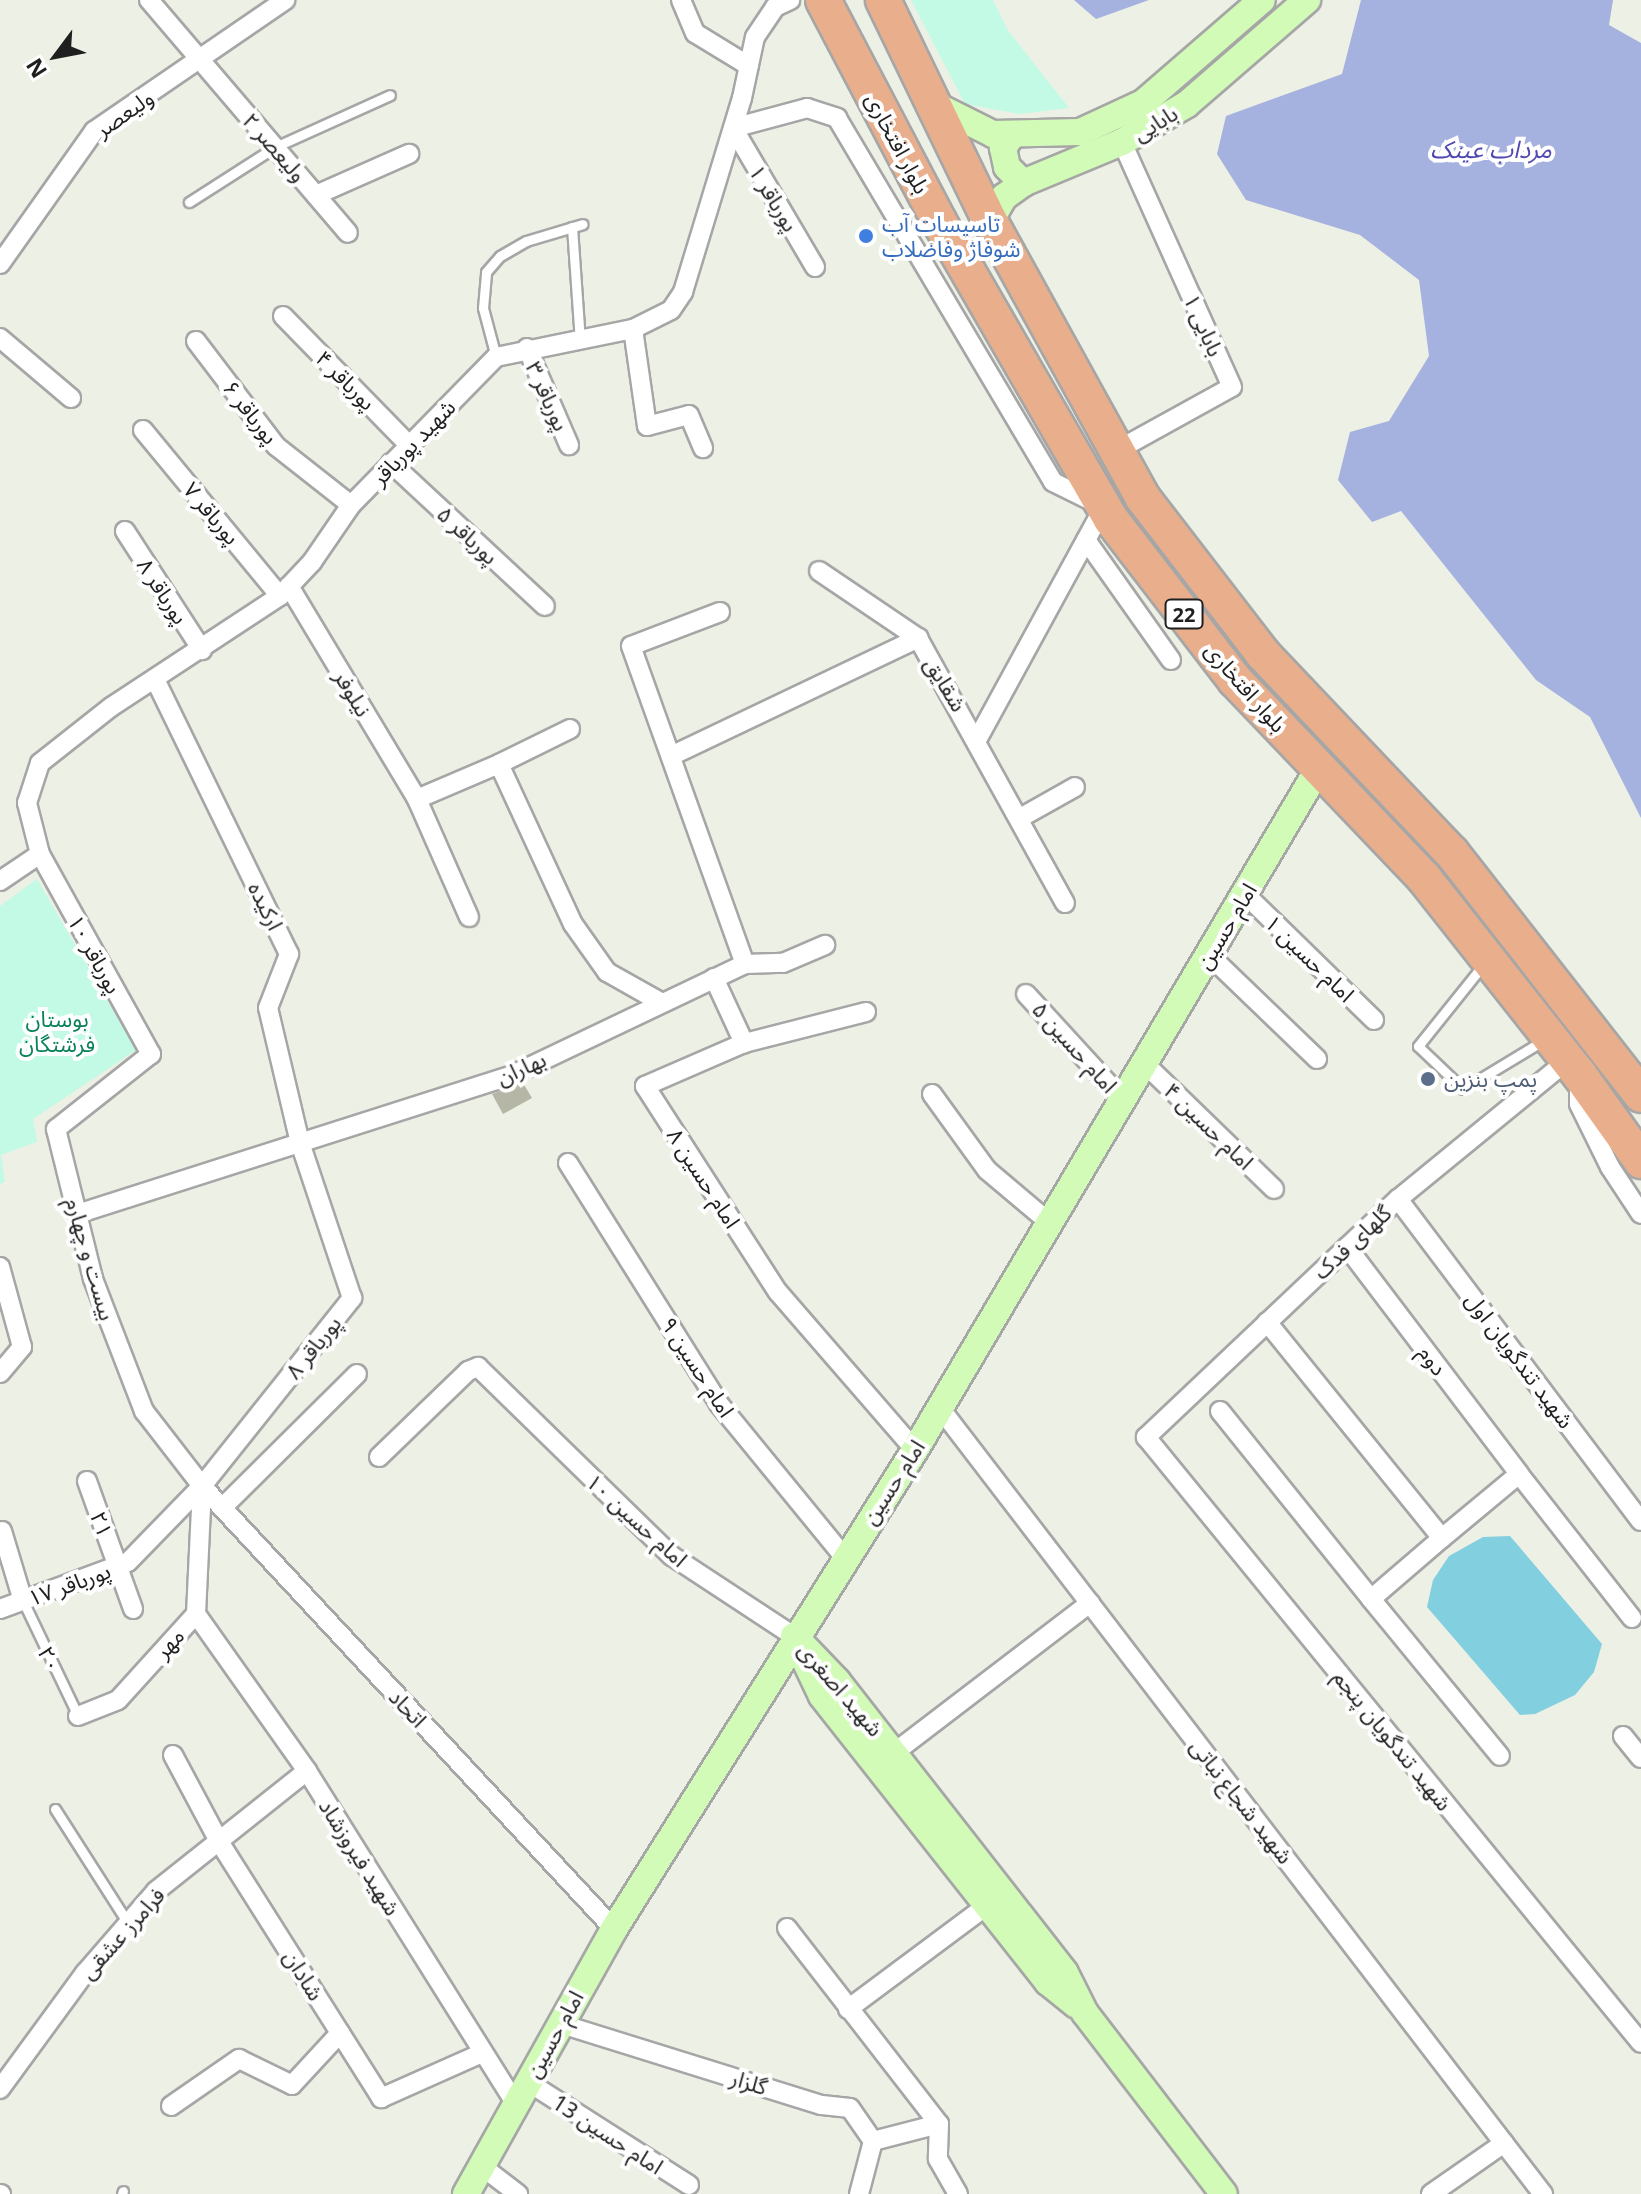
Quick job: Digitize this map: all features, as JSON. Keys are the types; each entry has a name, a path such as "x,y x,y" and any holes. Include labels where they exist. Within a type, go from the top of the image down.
{"highway":[{"name":"بلوار افتخاری","path":"823,0 940,223 1104,507 1235,680 1424,878 1566,1057 1641,1161"},
{"name":"بلوار افتخاری","path":"883,0 990,221 1143,498 1263,654 1452,853 1641,1095"}],"street":[{"name":"ولیعصر ۲","path":"149,0 348,233"},
{"name":"ولیعصر","path":"1,261 94,131 201,61 285,0"},
{"path":"681,0 695,33 749,66"},
{"name":"شهید پورباقر","path":"40,854 27,803 40,763 111,707 156,681 284,591 351,505 496,357 527,348 580,342 633,329 671,310 683,292 733,128 755,37 775,7 790,0"},
{"name":"بابایی","path":"933,104 993,134 1080,132 1111,122 1152,96 1262,0"},
{"name":"بابایی","path":"990,221 1004,197 1023,183 1122,142 1187,104 1307,0"},
{"path":"733,128 807,108 837,118 1053,482 1104,507"},
{"name":"پورباقر ۱","path":"733,128 815,267"},
{"path":"1012,135 1003,148 1005,157 1023,183"},
{"name":"بابایی ۱","path":"1116,451 1232,387 1122,142"},
{"path":"316,195 409,154"},
{"name":"پورباقر ۴","path":"283,316 409,445"},
{"path":"633,329 647,426 689,415 703,448"},
{"path":"0,338 71,398"},
{"name":"پورباقر ۶","path":"196,341 276,446 351,505"},
{"name":"پورباقر ۳","path":"527,348 569,445"},
{"name":"پورباقر ۷","path":"143,430 284,591"},
{"name":"پورباقر ۵","path":"391,463 545,606"},
{"name":"شقایق","path":"978,738 1104,507"},
{"name":"پورباقر ۸","path":"125,531 202,650"},
{"path":"1086,540 1171,660"},
{"path":"819,571 918,638"},
{"name":"نیلوفر","path":"284,591 417,799 469,917"},
{"path":"720,612 631,646 673,755 745,964 783,963 825,945"},
{"name":"شقایق","path":"673,755 918,638 978,738"},
{"name":"ارکیده","path":"156,681 289,954 268,1008 300,1143"},
{"path":"417,799 570,729"},
{"path":"978,738 1065,903"},
{"path":"499,764 573,924 607,972 662,1003"},
{"name":"امام حسین","path":"466,2194 484,2168 558,2023 614,1929 794,1636 915,1450 1319,768"},
{"path":"1020,818 1075,787"},
{"path":"0,881 40,854"},
{"name":"پورباقر ۱۰","path":"40,854 151,1054"},
{"name":"امام حسین ۱","path":"1246,895 1374,1020"},
{"path":"1209,955 1317,1059"},
{"name":"بهاران","path":"77,1214 510,1076 745,964"},
{"path":"714,978 744,1043"},
{"name":"امام حسین ۵","path":"1026,994 1123,1100"},
{"name":"امام حسین ۸","path":"866,1012 744,1043 645,1086 778,1292 915,1450"},
{"name":"بیست و چهارم","path":"151,1054 56,1129 93,1279 144,1411 202,1486"},
{"path":"1566,1057 1579,1104 1610,1167 1641,1214"},
{"name":"گلهای فدک","path":"1146,1437 1398,1199 1566,1057"},
{"name":"امام حسین ۴","path":"1144,1063 1274,1189"},
{"path":"932,1094 987,1170 1050,1223"},
{"name":"پورباقر ۸","path":"202,1486 352,1298 300,1143"},
{"name":"امام حسین ۹","path":"568,1163 719,1404 845,1558"},
{"name":"شهید تندگویان اول","path":"1398,1199 1641,1521"},
{"name":"دوم","path":"1347,1247 1632,1618"},
{"path":"0,1267 22,1347 0,1373"},
{"path":"1267,1322 1442,1538"},
{"name":"امام حسین ۱۰","path":"379,1457 468,1371 478,1367 493,1387 672,1556 794,1636"},
{"path":"222,1508 357,1374"},
{"name":"شهید شجاع نباتی","path":"940,1408 1543,2194"},
{"path":"1220,1411 1500,1756"},
{"name":"شهید تندگویان پنجم","path":"1146,1437 1641,2043"},
{"path":"1371,1599 1519,1474"},
{"name":"۲۱","path":"87,1481 133,1609"},
{"name":"اتحاد","path":"202,1486 614,1929"},
{"name":"پورباقر ۱۷","path":"0,1609 128,1562 202,1486"},
{"name":"مهر","path":"78,1716 118,1700 196,1614 202,1486"},
{"path":"2,1531 23,1601"},
{"path":"886,1759 1090,1603"},
{"name":"شهید فیروزشاد","path":"196,1614 307,1771 482,2053 522,2093"},
{"name":"شهید اصغری","path":"794,1636 822,1696 886,1759 996,1899 1048,1982 1085,2013 1224,2194"},
{"path":"1623,1736 1641,1758"},
{"name":"شادان","path":"173,1755 220,1843 381,2098 482,2053"},
{"name":"فرامرز عشقی","path":"1,2086 156,1891 220,1843 249,1813 307,1771"},
{"path":"848,2009 996,1899"},
{"path":"787,1928 939,2124 938,2159 958,2194"},
{"name":"گلزار","path":"558,2023 822,2105 850,2108 873,2141"},
{"path":"171,2106 239,2059 292,2085 340,2033"},
{"name":"امام حسین 13","path":"522,2093 689,2185"},
{"path":"859,2194 873,2141 939,2124"},
{"path":"1431,2194 1504,2143"},
{"path":"484,2168 518,2194"}],"lane":[{"path":"189,202 275,147 390,95"},
{"path":"496,357 483,308 486,272 500,256 526,241 583,224"},
{"path":"572,227 580,342"},
{"path":"1488,959 1418,1046 1463,1089 1566,1057"},
{"name":"۲۰","path":"23,1601 78,1716"},
{"path":"55,1809 128,1923"}],"green space":[{"path":"911,0 993,0 1007,29 1069,108 1019,114 965,104"},
{"name":"بوستان فرشتگان","path":"37,879 136,1050 33,1119 37,1142 1,1155 5,1182 0,1184 0,906"}],"shaded area":[{"path":"1510,1536 1602,1644 1594,1672 1575,1695 1535,1714 1520,1715 1427,1607 1433,1580 1449,1556 1483,1537"}],"water":[{"path":"1074,0 1149,0 1096,19"},
{"name":"مرداب عینک","path":"1361,0 1613,0 1609,25 1641,43 1641,818 1590,717 1536,680 1401,511 1372,522 1338,480 1350,432 1389,421 1429,356 1419,280 1360,235 1246,200 1217,154 1226,116 1342,74"}],"building":[{"path":"523,1083 532,1098 503,1114 492,1094"}],"place":[{"name":"تاسیسات آب شوفاژ وفاضلاب","path":"866,236"},
{"name":"پمپ بنزین","path":"1428,1079"}]}
